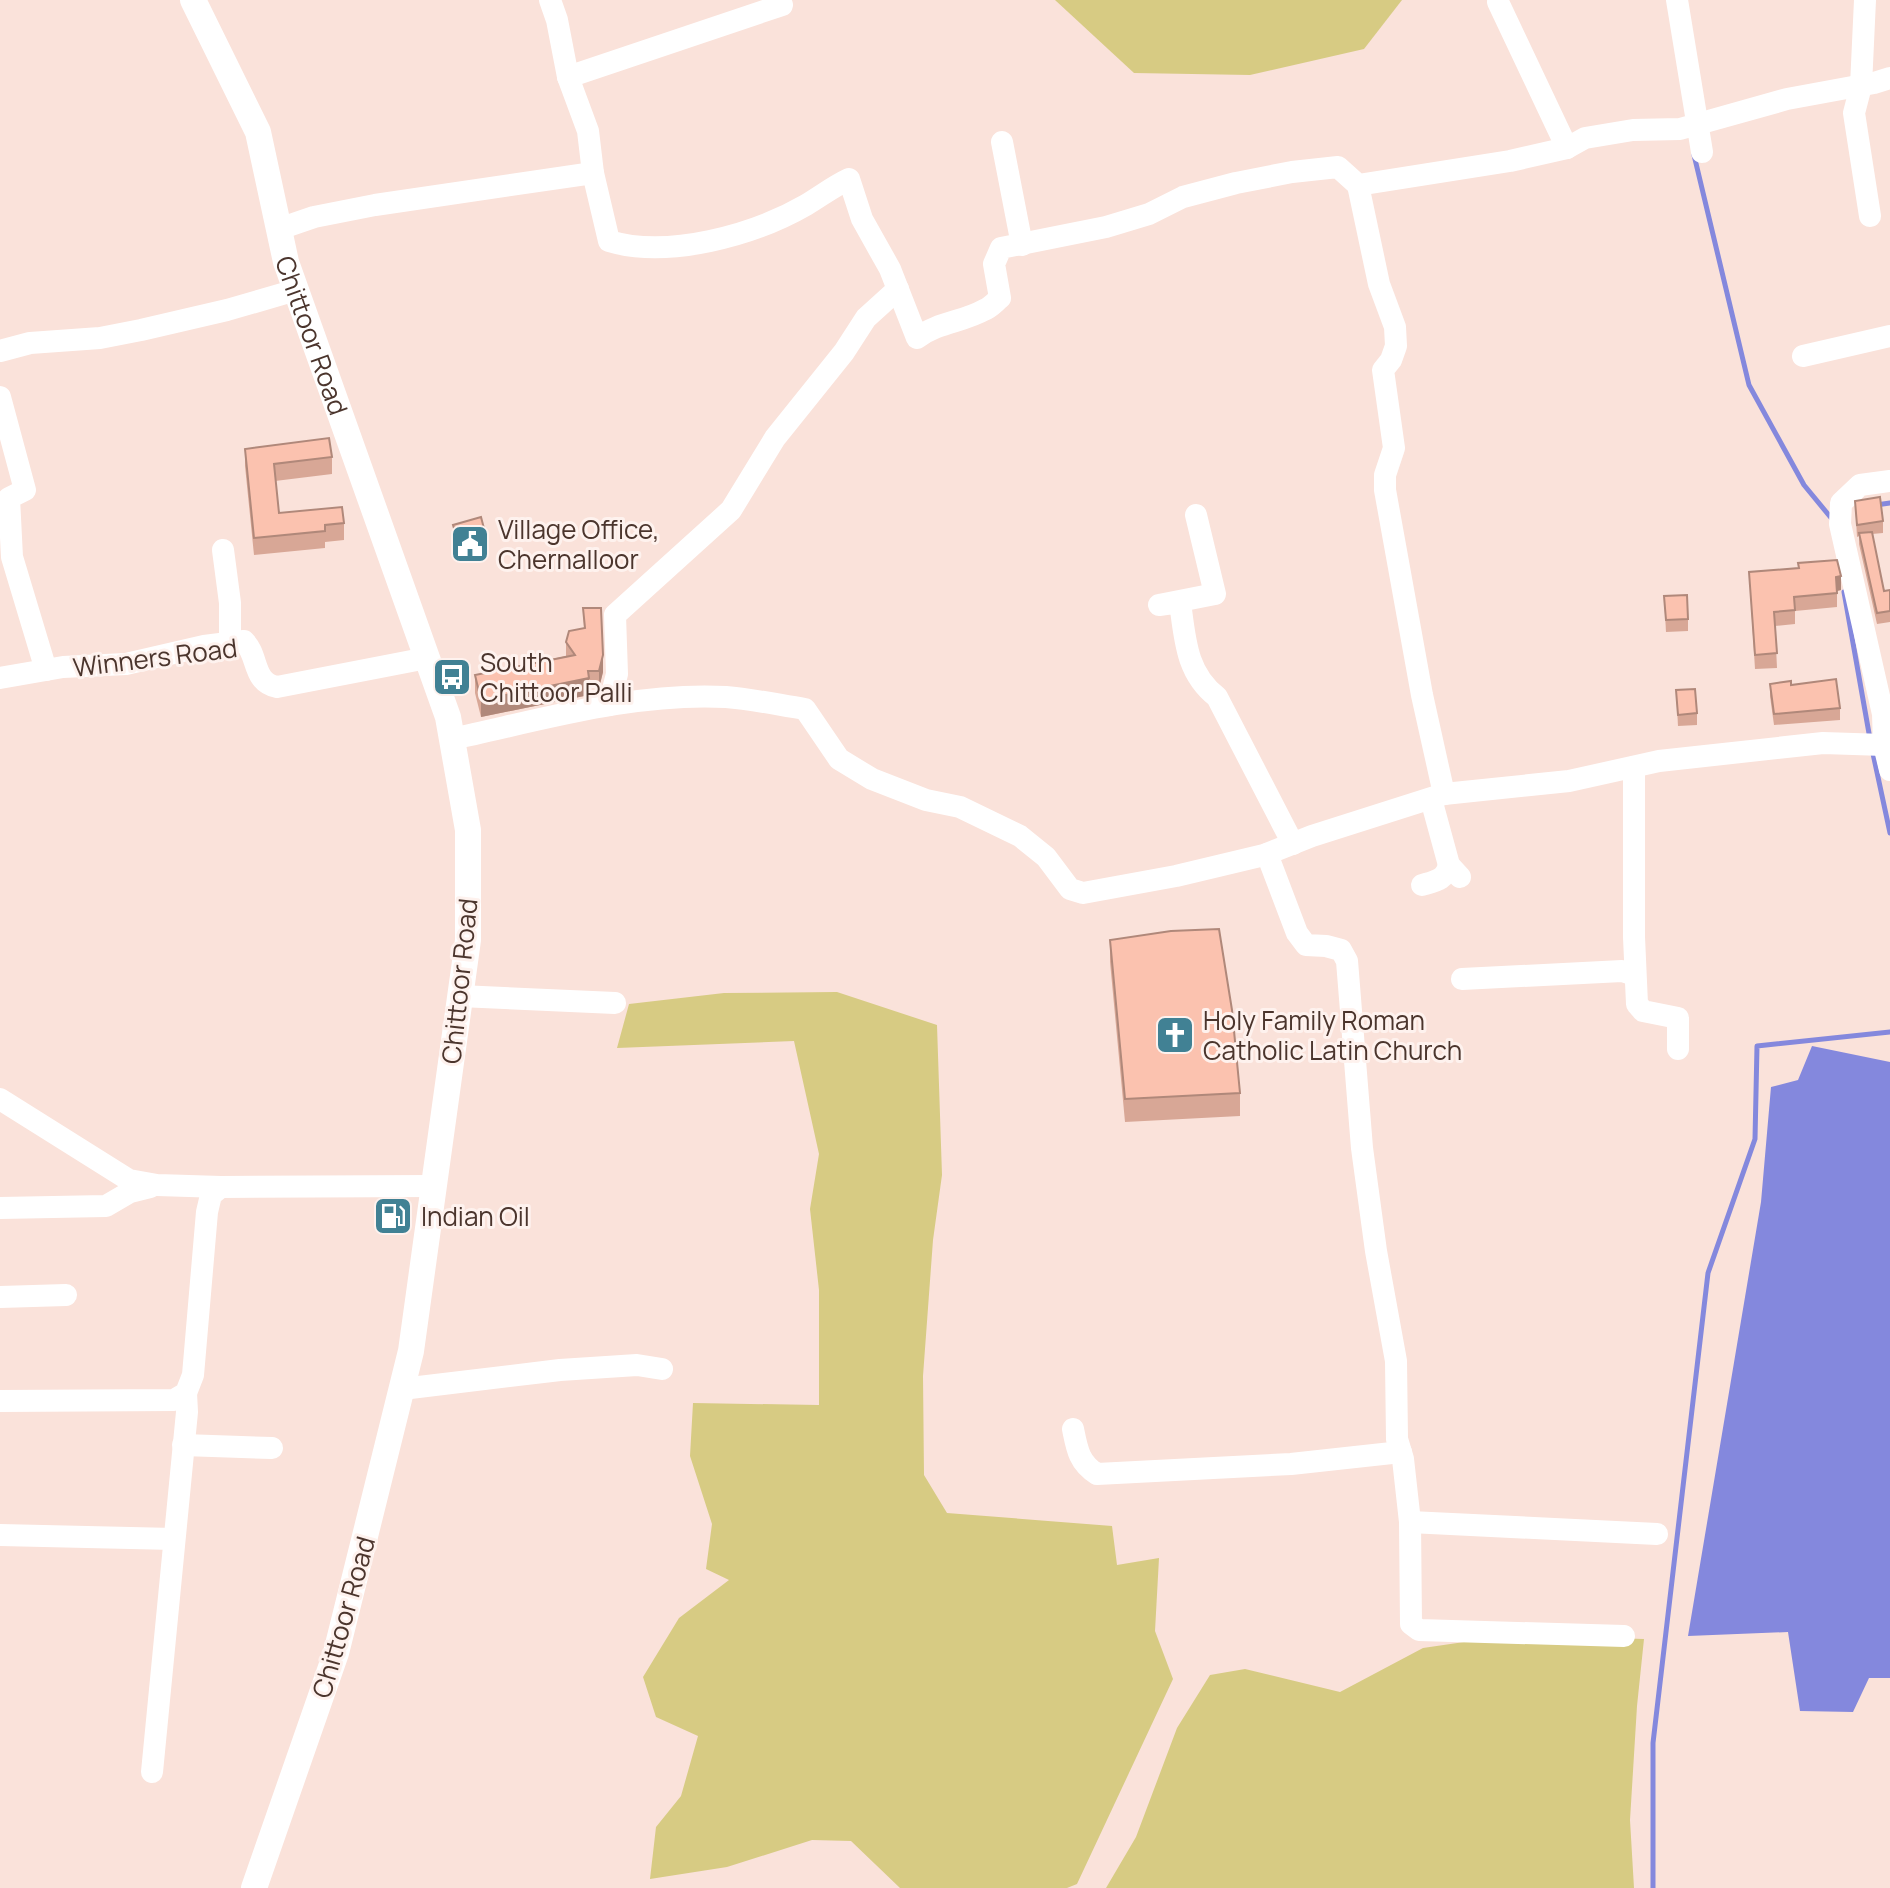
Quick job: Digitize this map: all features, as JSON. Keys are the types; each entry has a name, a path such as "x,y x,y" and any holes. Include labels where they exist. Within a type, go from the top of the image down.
{"main road":[{"name":"Chittoor Road","path":"193,0 258,132 286,262 448,717 468,830 468,940 411,1351 336,1653 254,1888"}],"street":[{"path":"550,0 568,77 588,131 593,173 609,241 641,248 659,248 741,234 807,204 849,179 862,219 898,289 917,338 926,331 984,311 1000,298 994,264 1001,248 1106,227 1149,214 1183,197 1292,172 1338,167 1358,185 1379,284 1395,327 1396,346 1383,370 1394,448 1385,475 1385,490 1437,797 1454,871 1422,885"},
{"path":"1677,0 1702,152"},
{"path":"1865,0 1861,86 1854,113 1870,216"},
{"path":"1498,2 1567,148"},
{"path":"568,77 782,5"},
{"path":"1358,185 1510,161 1567,148 1585,138 1633,130 1680,129 1787,99 1890,78"},
{"path":"1002,142 1022,245"},
{"path":"279,229 314,217 375,205 593,173"},
{"path":"609,705 617,674 615,615 731,510 775,438 844,352 866,318 898,289"},
{"path":"0,351 45,341 118,335 227,310 296,290"},
{"path":"1803,356 1890,336"},
{"path":"0,397 25,490 9,498 12,557 46,670"},
{"path":"1890,481 1860,485 1841,503 1840,524 1883,714 1884,745 1890,770"},
{"path":"1196,515 1215,594 1159,605 1180,602 1188,659 1205,687 1217,697 1293,844"},
{"path":"223,550 230,603 230,643"},
{"name":"Winners Road","path":"0,678 46,670 126,664 204,646 244,641 250,647 259,676 265,683 277,687 427,658"},
{"path":"452,739 609,705 726,697 805,709 839,759 872,779 926,800 960,807 1020,836 1046,857 1070,889 1083,893 1176,876 1267,854 1437,797 1569,781 1659,761 1823,743 1884,745"},
{"path":"1634,767 1637,1004 1643,1011 1678,1018 1678,1049"},
{"path":"1267,854 1297,933 1306,945 1341,950 1347,961 1356,1101 1376,1251 1396,1361 1397,1439 1410,1522 1411,1624 1419,1630 1624,1636"},
{"path":"1462,979 1622,971 1635,975"},
{"path":"460,996 615,1003"},
{"path":"0,1099 129,1180 157,1185 221,1187 434,1186"},
{"path":"0,1208 106,1206 130,1192 157,1185"},
{"path":"152,1772 186,1393 193,1375 207,1212 211,1195 221,1187"},
{"path":"0,1297 66,1295"},
{"path":"402,1389 560,1370 637,1365 662,1369"},
{"path":"0,1401 174,1400 186,1393"},
{"path":"1073,1429 1078,1454 1085,1466 1097,1474 1291,1464 1401,1452"},
{"path":"183,1445 272,1448"},
{"path":"1410,1522 1657,1534"},
{"path":"0,1535 174,1539"}],"shaded area":[{"path":"1055,0 1402,0 1364,49 1250,75 1134,73"},
{"path":"837,992 937,1025 942,1175 933,1240 923,1376 924,1475 947,1513 1112,1526 1117,1565 1159,1558 1155,1631 1173,1679 1077,1884 1067,1888 900,1888 851,1841 812,1840 727,1867 650,1879 656,1827 681,1796 698,1736 656,1717 643,1677 679,1618 729,1580 706,1569 712,1524 690,1456 693,1403 819,1405 819,1290 810,1209 819,1154 794,1041 617,1048 629,1004 724,993"},
{"path":"1512,1635 1644,1639 1630,1820 1634,1888 1106,1888 1136,1837 1177,1728 1210,1675 1245,1669 1340,1692 1423,1648"}],"water":[{"path":"1812,1046 1890,1062 1890,1678 1869,1678 1853,1712 1800,1711 1788,1632 1688,1636 1761,1202 1771,1087 1798,1080"}],"building":[{"path":"329,438 332,457 274,464 279,513 342,507 344,523 325,525 325,531 254,538 245,449"},
{"path":"1880,497 1883,521 1857,525 1855,501"},
{"path":"481,517 487,540 460,548 453,525"},
{"path":"1872,532 1884,591 1890,590 1890,611 1877,613 1859,533"},
{"path":"1837,560 1841,576 1836,577 1837,593 1794,597 1795,610 1774,612 1777,653 1755,655 1749,572 1799,568 1798,563"},
{"path":"1687,595 1688,619 1666,620 1664,596"},
{"path":"583,608 601,608 603,655 599,671 588,671 589,678 481,700 475,675 575,655 566,642 569,631 585,628"},
{"path":"1836,679 1840,708 1774,714 1770,684 1791,681 1791,685"},
{"path":"1695,689 1697,713 1678,715 1676,690"},
{"name":"Holy Family Roman Catholic Latin Church","path":"1219,929 1232,1010 1240,1093 1125,1099 1110,940 1171,931"}],"waterway":[{"path":"1694,155 1749,385 1804,485 1832,519"},
{"path":"1876,505 1890,503"},
{"path":"1844,592 1870,739"},
{"path":"1872,749 1890,833"},
{"path":"1653,1888 1653,1743 1708,1273 1755,1139 1757,1046 1890,1032"}],"place":[{"name":"Village Office, Chernalloor","path":"470,544"},
{"name":"South Chittoor Palli","path":"452,677"},
{"name":"Holy Family Roman Catholic Latin Church","path":"1175,1035"},
{"name":"Indian Oil","path":"393,1216"}]}
